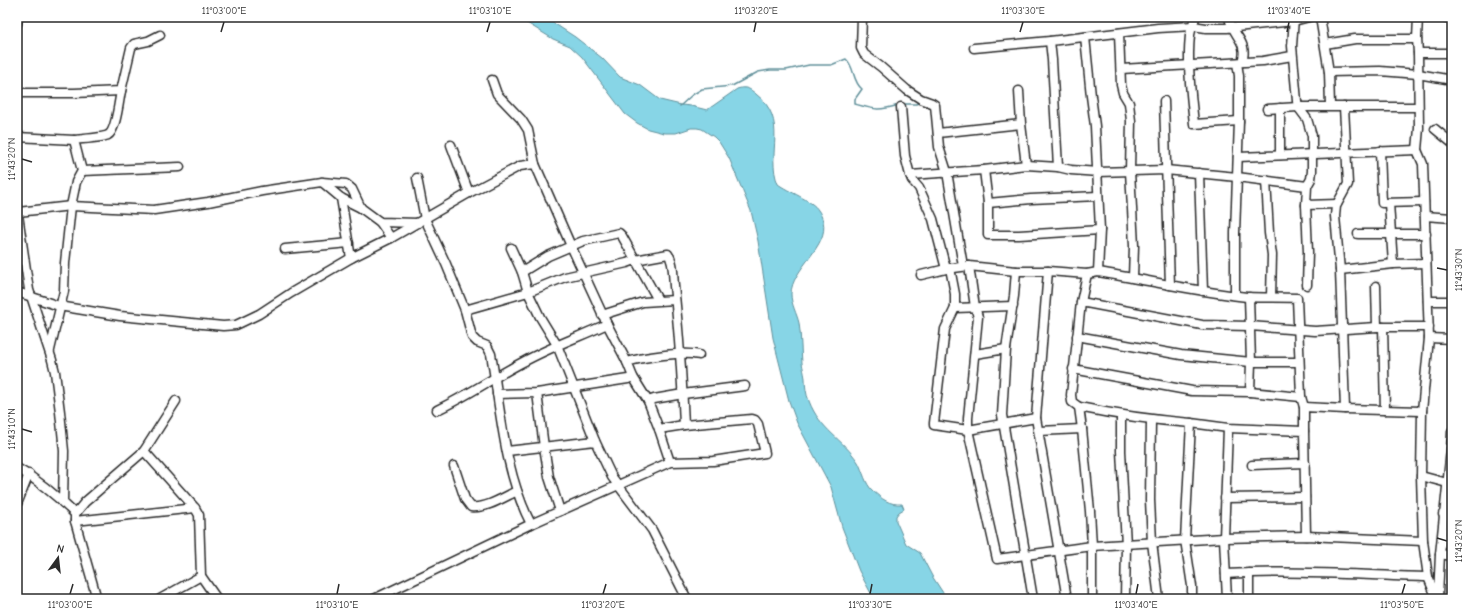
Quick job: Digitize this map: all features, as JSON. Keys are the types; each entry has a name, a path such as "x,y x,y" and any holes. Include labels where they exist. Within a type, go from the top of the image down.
{"street":[{"path":"17,24 18,17"},
{"path":"862,17 861,48 864,54 907,90 921,99 932,102 935,105 939,147 947,172 978,317 968,430 997,559 1092,546 1224,538 1306,536 1423,541"},
{"path":"1195,17 1190,35 1189,66 1189,81 1194,124 1239,121"},
{"path":"1229,17 1243,46 1244,55 1240,62 1239,76 1235,295"},
{"path":"974,48 1050,41 1158,28 1193,26 1233,28 1309,17"},
{"path":"1320,17 1329,72 1330,106"},
{"path":"1418,17 1416,39 1418,53 1419,128 1417,150 1423,164 1429,327 1422,411 1421,476 1423,541 1428,577 1438,599"},
{"path":"1433,17 1452,18"},
{"path":"1294,19 1292,56 1298,107 1304,114 1309,124 1312,136 1312,171 1311,179 1307,186 1306,205 1308,252 1307,285"},
{"path":"1119,33 1121,85 1123,93 1129,103 1131,121 1130,171 1134,278"},
{"path":"17,137 74,140 108,135 113,130 115,124 131,48 134,44 148,41 160,35"},
{"path":"1085,37 1095,126 1098,172 1100,230 1098,272"},
{"path":"1325,44 1355,39 1416,39"},
{"path":"1050,41 1058,167"},
{"path":"1418,53 1452,53"},
{"path":"1121,69 1263,61 1292,56"},
{"path":"1329,72 1380,71 1418,74 1452,80"},
{"path":"492,80 497,94 522,119 528,130 535,164 606,324 627,362 633,377 648,402 670,462"},
{"path":"1019,90 1026,165"},
{"path":"17,93 121,91"},
{"path":"1164,101 1170,285"},
{"path":"1267,109 1330,106 1418,107"},
{"path":"902,107 905,156 910,175 912,180 919,188 933,219 955,294 955,308 945,329 934,425 968,430 1036,418"},
{"path":"1344,107 1348,184 1337,204 1335,216 1340,270 1345,409"},
{"path":"1280,108 1280,155"},
{"path":"938,133 1021,124"},
{"path":"1435,129 1452,143"},
{"path":"50,350 54,338 59,306 64,291 65,263 71,206 76,182 82,171 74,140"},
{"path":"451,145 469,193"},
{"path":"1238,157 1417,150"},
{"path":"1380,151 1382,203 1424,202"},
{"path":"17,292 59,306 120,316 223,326 236,325 259,314 291,293 351,258 391,238 469,193 520,166 535,164"},
{"path":"910,175 984,170 1026,165 1098,172 1166,170 1266,180 1307,186"},
{"path":"82,171 180,167"},
{"path":"984,170 988,203 988,235 1019,235 1100,230"},
{"path":"1199,173 1203,291"},
{"path":"417,178 421,221 446,264 465,310 472,336 477,342 487,346 489,349 496,378 497,394 507,451 517,491 523,509 531,524"},
{"path":"1266,180 1269,233 1272,255 1271,297"},
{"path":"322,182 341,198 361,208 380,222 391,238"},
{"path":"63,502 64,451 52,360 50,350 29,290 17,210 71,206 154,210 322,182 346,184 352,189 361,208"},
{"path":"988,203 1031,199 1098,196"},
{"path":"341,198 351,258"},
{"path":"1389,203 1393,264"},
{"path":"1306,205 1337,204"},
{"path":"1425,216 1452,218"},
{"path":"380,222 421,221"},
{"path":"522,272 548,256 583,241 619,233 658,300"},
{"path":"1358,234 1426,234"},
{"path":"285,249 349,243"},
{"path":"511,248 522,272 528,292 540,317 557,345 595,441 612,477 652,530 687,599"},
{"path":"465,310 528,292 565,276 662,254 668,254 675,300 683,394 684,425"},
{"path":"1340,270 1393,264 1426,263"},
{"path":"921,275 966,266 1016,271 1048,271 1086,274 1098,272 1203,291 1249,297 1297,298 1300,397 1304,407 1306,536"},
{"path":"1016,271 1013,306 1006,349 1002,403 1003,424 1033,599"},
{"path":"1048,271 1036,418 1060,550 1067,599"},
{"path":"1086,274 1073,369 1071,395 1072,402 1079,407 1121,416 1151,420 1228,428 1304,431"},
{"path":"1376,286 1385,410"},
{"path":"1249,297 1251,362 1250,392"},
{"path":"602,315 643,302 675,300"},
{"path":"1428,301 1452,302"},
{"path":"1081,302 1202,325 1250,326 1298,330 1429,327"},
{"path":"955,308 1013,306"},
{"path":"437,410 523,362 557,345 606,324"},
{"path":"1077,336 1182,356 1251,362 1299,362"},
{"path":"1429,338 1452,339"},
{"path":"975,354 1006,349"},
{"path":"627,362 641,358 680,354 699,355"},
{"path":"1073,369 1192,391 1250,392 1300,397"},
{"path":"497,394 537,393 628,380 633,377"},
{"path":"648,402 654,399 683,394 745,386"},
{"path":"537,393 549,477 560,512"},
{"path":"75,518 85,502 144,451 176,400"},
{"path":"1079,407 1090,512 1092,546 1092,599"},
{"path":"1304,407 1422,411"},
{"path":"1121,416 1120,451 1126,545 1125,599"},
{"path":"374,599 531,524 670,462 713,461 765,453 758,424 755,420 684,425 659,429"},
{"path":"1151,420 1150,500 1152,542 1159,599"},
{"path":"1191,423 1185,540 1192,586 1192,599"},
{"path":"1227,599 1224,538 1228,428"},
{"path":"1039,431 1082,429"},
{"path":"1438,599 1440,554 1448,514 1452,430"},
{"path":"507,451 595,441"},
{"path":"144,451 195,508 199,515 201,576 217,599"},
{"path":"1252,465 1305,463"},
{"path":"454,466 465,499 471,507 477,508 486,505 517,491"},
{"path":"17,468 29,474 63,502 75,518 97,599"},
{"path":"17,504 29,474"},
{"path":"1421,476 1449,484"},
{"path":"1225,498 1305,497"},
{"path":"75,518 195,508"},
{"path":"1440,554 1452,556"},
{"path":"1226,574 1249,573 1428,577"},
{"path":"1248,599 1249,573"},
{"path":"160,599 201,576"}],"water":[{"path":"517,17 547,17 602,58 620,77 640,85 660,100 707,110 737,89 748,88 766,104 772,115 774,126 774,161 778,184 811,203 819,212 823,221 824,230 821,239 797,276 791,294 799,323 802,363 808,398 819,420 846,447 858,462 870,488 886,501 893,504 902,504 904,509 896,516 896,521 906,544 920,553 932,576 947,599 874,599 859,571 842,527 831,487 797,423 789,401 773,338 758,241 751,211 729,158 719,142 702,129 691,128 676,133 664,133 648,129 637,123 625,114 582,57 570,46 553,39"}],"waterway":[{"path":"680,106 692,95 702,89 732,86 758,72 786,70 809,65 831,65 846,59 849,62 857,82 862,89 855,99 855,104 877,109 899,105"},
{"path":"903,104 916,104 920,102"}]}
